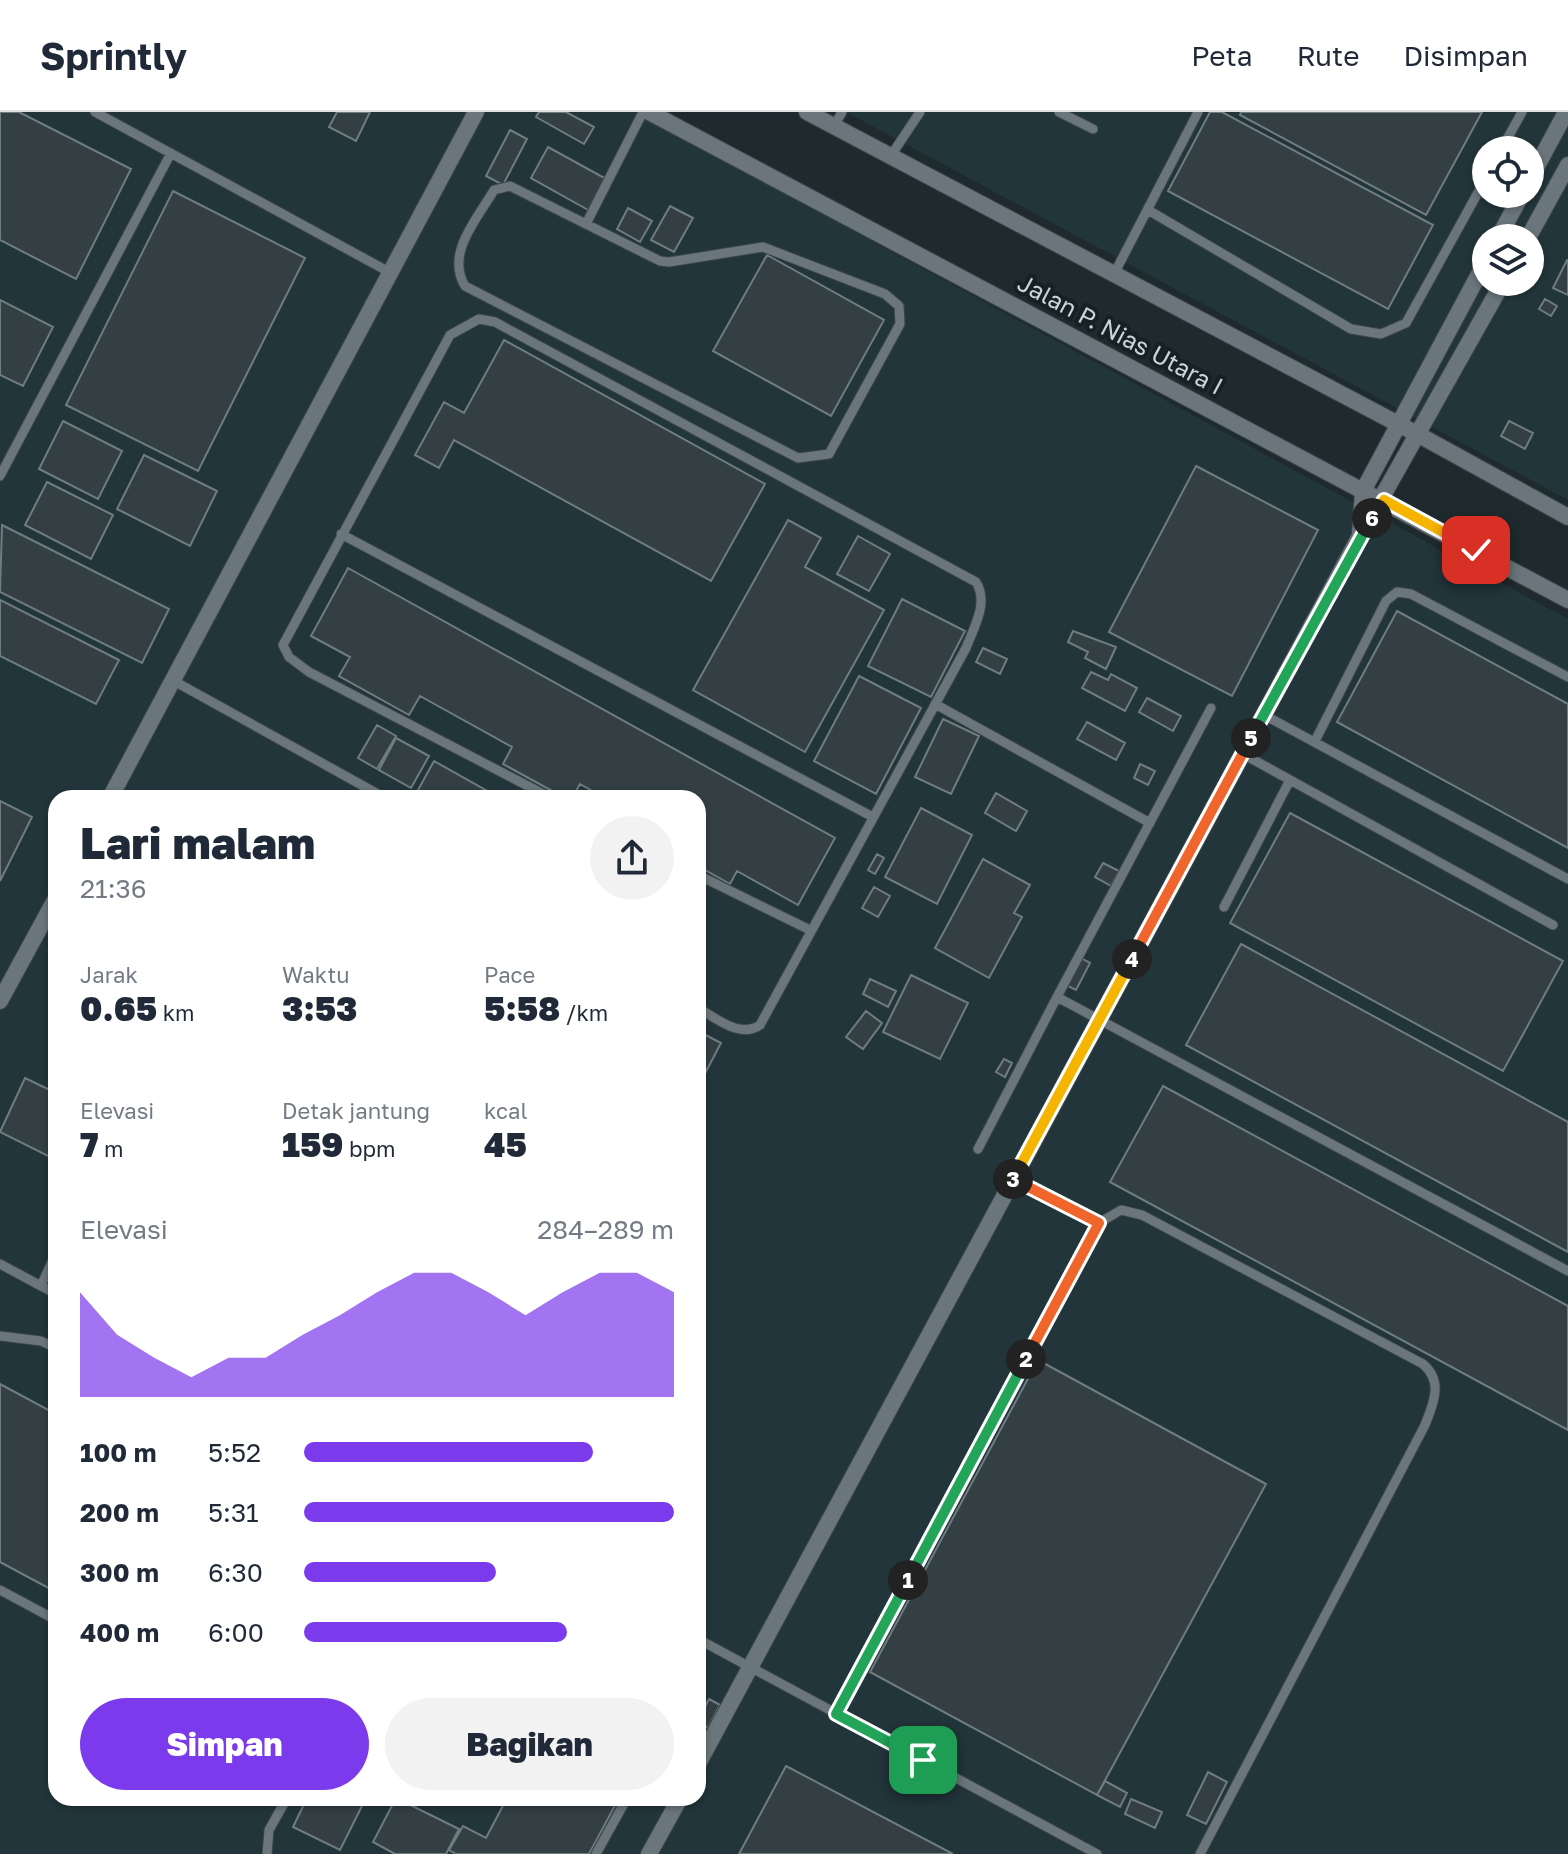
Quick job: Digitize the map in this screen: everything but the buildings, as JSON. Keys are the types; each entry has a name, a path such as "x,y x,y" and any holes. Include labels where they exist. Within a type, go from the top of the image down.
{"street":[{"path":"114,790 476,112"},
{"name":"Jalan P. Nias Utara I","path":"646,112 1568,600"},
{"name":"Jalan P. Nias Utara I","path":"807,112 838,119 890,157 1419,435 1568,517"},
{"path":"1544,153 1566,112"},
{"path":"1536,224 1568,165"},
{"path":"1360,536 1363,491 1472,287"},
{"path":"706,1749 1360,536 1384,500 1495,296"},
{"path":"0,1001 48,913"},
{"path":"0,962 17,971"},
{"path":"649,1854 676,1806"}],"lane":[{"path":"95,112 391,273"},
{"path":"586,224 646,112"},
{"path":"890,157 920,112"},
{"path":"1059,112 1093,129"},
{"path":"1113,276 1198,112"},
{"path":"1509,136 1522,112"},
{"path":"0,476 171,153"},
{"path":"510,186 586,224 669,262 763,247 885,294 899,306 900,324 829,454 798,458 465,286 459,277 456,266 460,249 494,190 510,186"},
{"path":"1148,210 1351,329 1381,334 1406,323 1472,203"},
{"path":"536,790 309,672 289,657 283,645 285,636 450,335 464,325 487,320 791,479 976,582 982,598 981,610 966,648 754,1029 739,1030 706,1012"},
{"path":"341,534 871,816"},
{"path":"1315,741 1386,601 1397,592 1411,594 1568,677"},
{"path":"174,681 371,790"},
{"path":"935,704 1150,823"},
{"path":"978,1149 1211,708"},
{"path":"1264,715 1568,879"},
{"path":"1243,754 1553,925"},
{"path":"1224,907 1290,780"},
{"path":"706,883 810,930"},
{"path":"1057,997 1568,1271"},
{"path":"1013,1180 1099,1223"},
{"path":"836,1714 1099,1223 1121,1210 1142,1215 1423,1364 1435,1380 1435,1400 1425,1425 1200,1854"},
{"path":"0,1264 48,1290"},
{"path":"41,1286 48,1271"},
{"path":"0,1336 48,1344"},
{"path":"0,1590 48,1616"},
{"path":"706,1643 1097,1854"},
{"path":"267,1854 269,1830 282,1806"},
{"path":"596,1854 623,1806"}],"shaded area":[{"path":"0,112 635,112 1568,619 1568,1854 0,1854"},
{"path":"846,112 1568,112 1568,500"}],"route":[{"path":"923,1760 836,1714 1099,1223 1013,1180 1360,536 1384,500 1476,550"}]}
